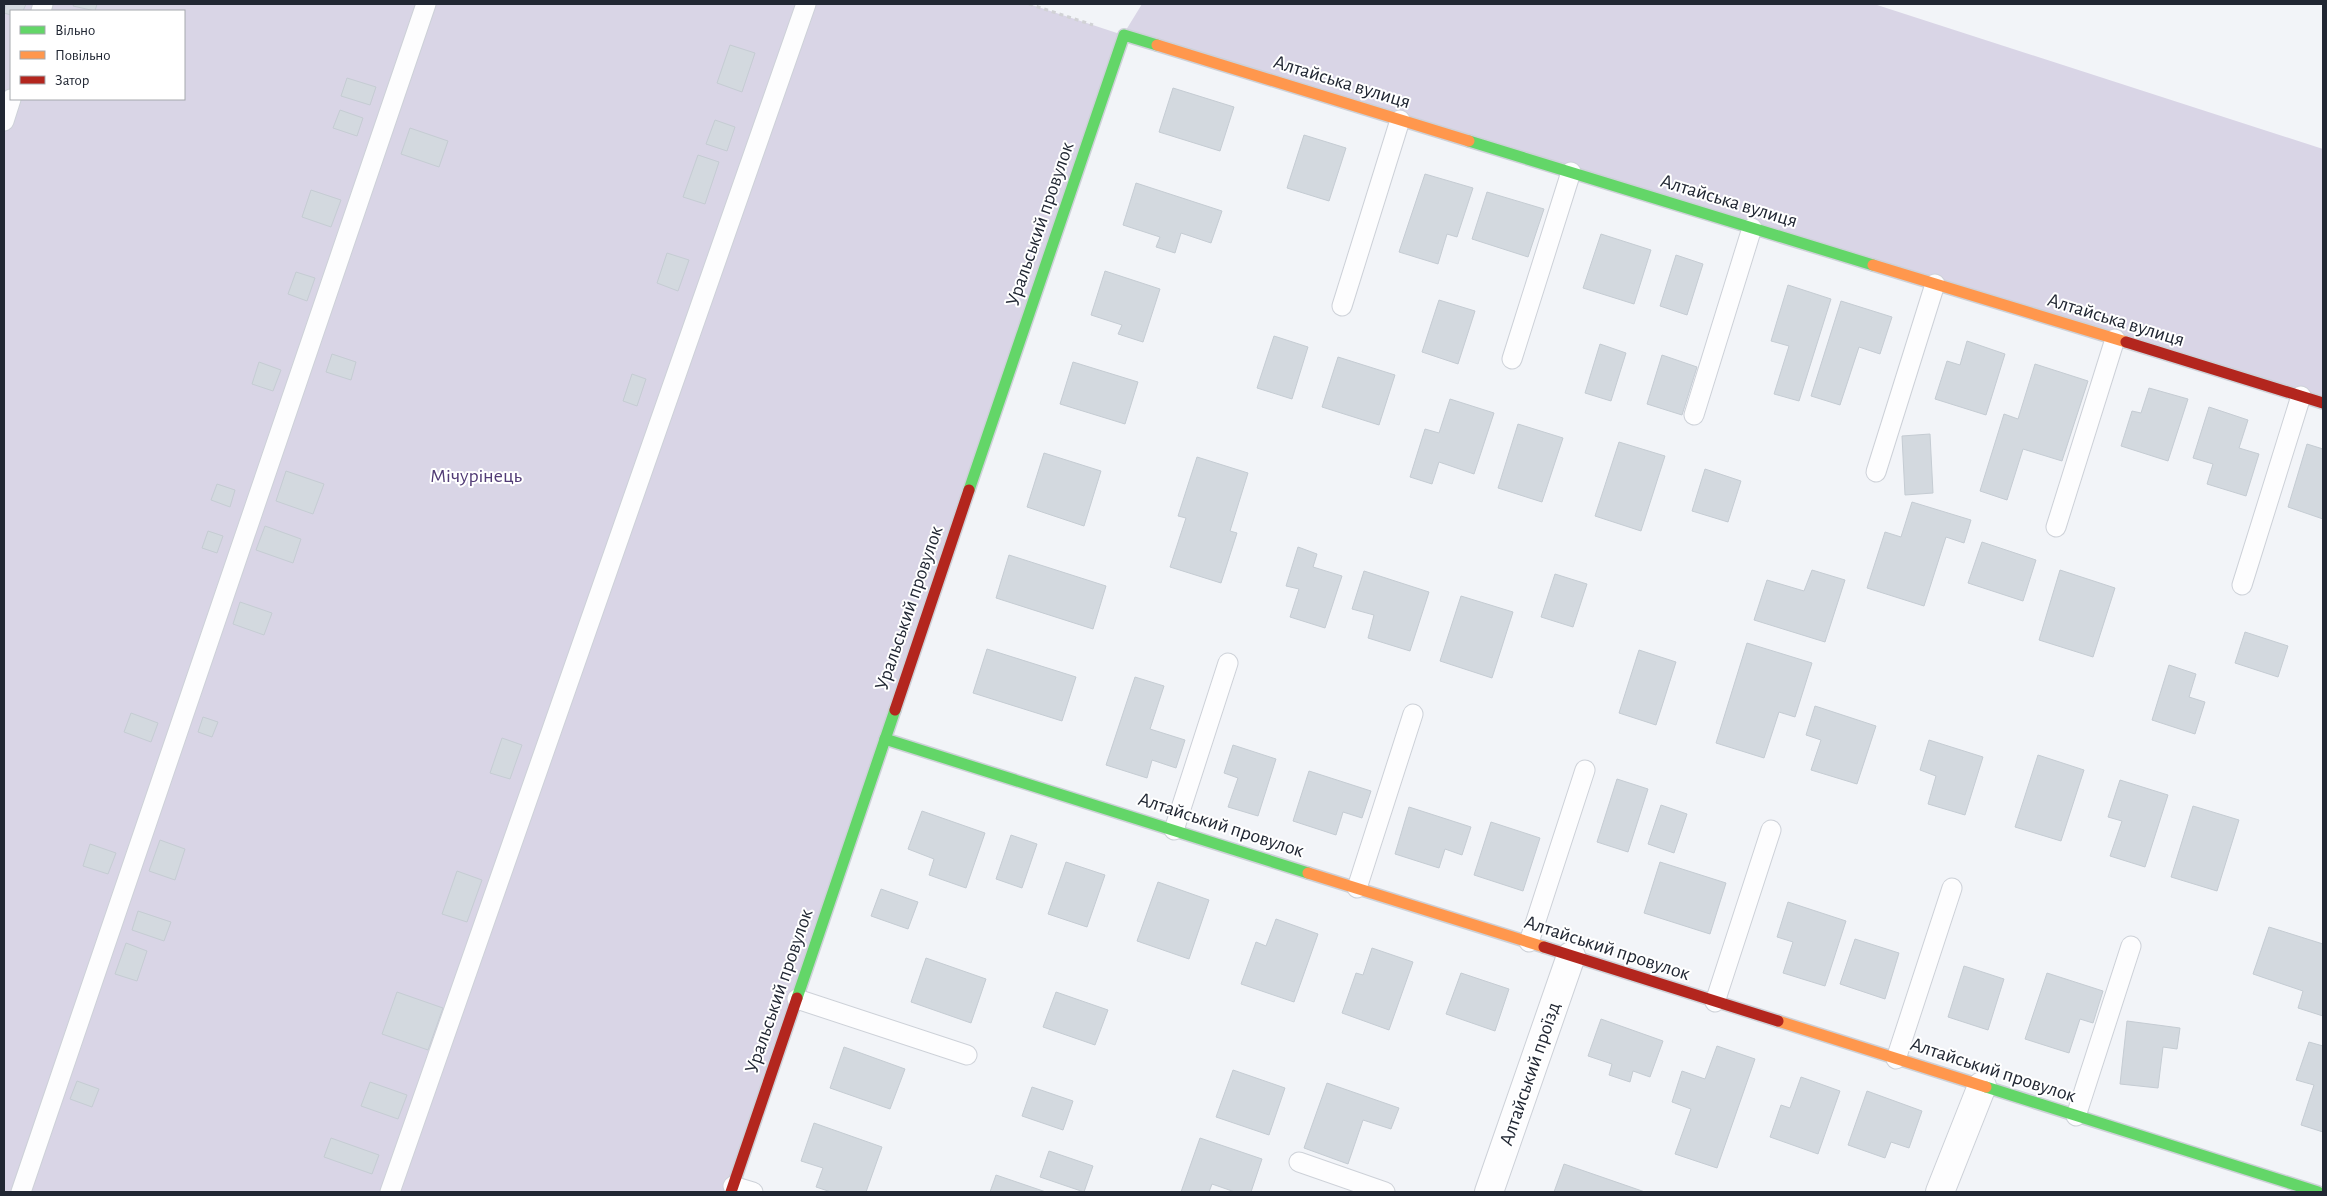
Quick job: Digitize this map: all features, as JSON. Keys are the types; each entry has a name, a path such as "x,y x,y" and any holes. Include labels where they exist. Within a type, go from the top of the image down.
{"street":[{"name":"Алтайська вулиця","path":"1124,36 2323,403"},
{"name":"Уральський провулок","path":"732,1189 1124,36"},
{"name":"Алтайський провулок","path":"885,739 2318,1192"},
{"name":"Алтайський проїзд","path":"1489,1192 1571,956"},
{"path":"1940,1192 1982,1086"}],"lane":[{"path":"21,1192 426,4"},
{"path":"390,1192 806,4"},
{"path":"4,121 10,100"},
{"path":"1342,306 1400,120"},
{"path":"1512,359 1570,172"},
{"path":"1694,415 1752,228"},
{"path":"1876,472 1935,284"},
{"path":"2056,527 2115,339"},
{"path":"2242,584 2301,396"},
{"path":"1174,830 1228,663"},
{"path":"1357,888 1413,714"},
{"path":"1529,942 1585,770"},
{"path":"1715,1002 1771,830"},
{"path":"1896,1059 1952,888"},
{"path":"2076,1116 2131,946"},
{"path":"797,999 967,1055"},
{"path":"1299,1162 1385,1192"},
{"path":"732,1189 753,1192"}],"path":[{"path":"1030,4 1124,36"}],"green space":[{"name":"Мічурінець","path":"4,4 1029,4 1123,35 1142,4 1874,4 2323,149 2323,403 1124,36 731,1192 4,1192"}],"building":[{"path":"6,4 26,4 23,10 10,10 10,15 4,13"},
{"path":"74,4 97,4 95,10 73,6"},
{"path":"730,45 755,53 742,92 717,83"},
{"path":"347,78 376,87 370,105 341,96"},
{"path":"1173,88 1234,107 1220,151 1159,132"},
{"path":"340,110 363,118 357,136 333,128"},
{"path":"715,120 735,127 727,151 706,144"},
{"path":"410,128 448,141 439,167 401,154"},
{"path":"1304,135 1346,148 1329,201 1287,188"},
{"path":"698,155 719,162 705,204 683,197"},
{"path":"1425,174 1473,188 1457,237 1447,234 1438,264 1399,252"},
{"path":"1136,183 1222,211 1211,243 1181,233 1175,253 1156,247 1160,237 1123,225"},
{"path":"311,190 341,200 331,227 302,217"},
{"path":"1487,192 1544,209 1528,257 1472,239"},
{"path":"1601,234 1651,250 1634,304 1583,288"},
{"path":"667,253 689,260 678,291 657,283"},
{"path":"1676,255 1703,264 1687,315 1660,306"},
{"path":"1105,271 1160,289 1143,342 1118,334 1122,325 1091,315"},
{"path":"296,272 315,278 307,301 288,294"},
{"path":"1788,285 1831,299 1799,401 1774,394 1789,346 1771,341"},
{"path":"1439,300 1475,311 1458,364 1422,352"},
{"path":"1841,301 1892,317 1880,354 1859,347 1840,405 1811,396"},
{"path":"1274,336 1308,347 1292,399 1257,388"},
{"path":"1967,341 2005,354 1986,415 1935,399 1947,361 1960,365"},
{"path":"1600,344 1626,353 1611,401 1585,393"},
{"path":"332,354 356,362 351,380 326,372"},
{"path":"1662,355 1697,367 1682,415 1647,404"},
{"path":"1338,357 1395,375 1379,425 1322,407"},
{"path":"259,362 281,370 273,391 252,384"},
{"path":"1073,362 1138,382 1125,424 1060,404"},
{"path":"2035,364 2088,381 2062,461 2023,449 2007,500 1980,491 2004,414 2018,419"},
{"path":"632,374 646,379 637,406 623,401"},
{"path":"2149,388 2188,399 2168,461 2121,446 2132,411 2141,413"},
{"path":"1450,399 1494,413 1474,474 1439,462 1432,484 1410,477 1425,429 1439,433"},
{"path":"2209,407 2248,420 2239,448 2259,454 2246,496 2207,484 2213,464 2193,458"},
{"path":"1518,424 1563,438 1542,502 1498,488"},
{"path":"1930,434 1933,493 1905,495 1902,436"},
{"path":"1619,442 1665,456 1641,531 1595,516"},
{"path":"2307,444 2323,449 2323,519 2288,507"},
{"path":"1044,453 1101,471 1084,526 1027,507"},
{"path":"1197,457 1248,473 1230,531 1237,533 1221,583 1170,567 1186,518 1178,516"},
{"path":"1705,469 1741,481 1728,522 1692,511"},
{"path":"286,471 324,484 313,514 276,501"},
{"path":"217,484 235,490 230,507 211,500"},
{"path":"1912,502 1971,520 1964,543 1946,537 1924,606 1867,588 1885,532 1901,537"},
{"path":"265,526 301,539 293,563 256,550"},
{"path":"208,531 223,536 217,553 202,548"},
{"path":"1982,542 2036,560 2023,601 1968,583"},
{"path":"1298,547 1317,554 1313,567 1342,576 1325,628 1290,617 1299,589 1286,586"},
{"path":"1009,555 1106,586 1093,629 996,598"},
{"path":"1812,570 1845,580 1825,642 1754,620 1767,580 1804,591"},
{"path":"2060,570 2115,588 2093,657 2039,640"},
{"path":"1364,571 1429,592 1410,651 1368,638 1374,615 1352,609"},
{"path":"1555,574 1587,584 1573,627 1541,617"},
{"path":"1461,596 1513,612 1492,678 1440,661"},
{"path":"240,602 272,613 264,635 233,624"},
{"path":"2245,632 2288,646 2278,677 2235,663"},
{"path":"1747,643 1812,663 1795,717 1779,712 1764,758 1716,743"},
{"path":"987,649 1076,677 1062,721 973,693"},
{"path":"1639,650 1676,662 1656,725 1619,713"},
{"path":"2169,665 2196,674 2189,697 2205,702 2195,734 2152,720"},
{"path":"1135,677 1164,686 1150,729 1185,740 1176,768 1152,760 1147,778 1106,765"},
{"path":"1815,706 1876,726 1857,784 1811,770 1821,740 1806,735"},
{"path":"131,713 158,723 151,742 124,732"},
{"path":"203,717 218,722 212,737 198,732"},
{"path":"502,738 522,745 510,779 490,773"},
{"path":"1929,740 1983,757 1965,815 1928,804 1936,776 1920,770"},
{"path":"1233,745 1276,759 1258,816 1228,807 1238,778 1224,773"},
{"path":"2038,755 2084,770 2061,841 2015,827"},
{"path":"1309,771 1371,791 1362,818 1343,812 1336,835 1293,821"},
{"path":"1617,779 1648,789 1628,852 1597,842"},
{"path":"2120,780 2168,795 2145,867 2110,856 2122,821 2108,817"},
{"path":"1661,805 1687,814 1674,853 1648,844"},
{"path":"2193,806 2239,820 2217,891 2171,877"},
{"path":"1409,807 1471,827 1462,855 1445,849 1439,868 1395,854"},
{"path":"922,811 985,833 966,888 929,875 934,859 908,849"},
{"path":"1491,822 1540,838 1523,891 1474,875"},
{"path":"1011,835 1037,844 1022,888 996,879"},
{"path":"160,840 185,849 175,880 149,871"},
{"path":"90,844 116,853 108,874 83,866"},
{"path":"1066,862 1105,875 1087,927 1048,914"},
{"path":"1660,862 1726,883 1710,934 1644,913"},
{"path":"457,871 482,880 467,922 442,914"},
{"path":"1158,882 1209,900 1189,959 1137,941"},
{"path":"881,889 918,902 908,929 871,916"},
{"path":"1788,902 1846,921 1825,986 1783,973 1793,942 1777,937"},
{"path":"138,911 171,922 164,941 132,930"},
{"path":"1276,919 1318,934 1294,1002 1241,984 1256,942 1266,946"},
{"path":"2269,927 2323,944 2323,1016 2298,1008 2303,991 2253,974"},
{"path":"1855,939 1899,953 1885,999 1840,984"},
{"path":"126,943 147,951 137,981 115,974"},
{"path":"1372,948 1413,962 1389,1030 1342,1013 1356,973 1363,975"},
{"path":"926,958 986,979 971,1023 911,1002"},
{"path":"1964,966 2004,979 1988,1030 1948,1017"},
{"path":"1461,973 1509,989 1495,1031 1446,1014"},
{"path":"2047,973 2103,991 2093,1023 2080,1019 2069,1053 2025,1039"},
{"path":"397,992 443,1008 428,1050 382,1034"},
{"path":"1056,992 1108,1010 1095,1045 1043,1027"},
{"path":"1601,1019 1663,1041 1650,1077 1633,1071 1630,1082 1609,1075 1612,1064 1588,1056"},
{"path":"2127,1021 2180,1028 2177,1049 2163,1047 2158,1088 2120,1084"},
{"path":"2309,1042 2323,1046 2323,1132 2301,1125 2314,1085 2296,1080"},
{"path":"1717,1046 1755,1059 1717,1168 1675,1154 1691,1109 1672,1102 1682,1071 1705,1079"},
{"path":"844,1047 905,1069 890,1109 830,1088"},
{"path":"1233,1070 1285,1088 1269,1135 1216,1117"},
{"path":"1801,1077 1840,1091 1818,1154 1770,1137 1781,1105 1790,1108"},
{"path":"77,1081 99,1089 92,1107 70,1099"},
{"path":"370,1082 407,1095 398,1119 361,1106"},
{"path":"1327,1083 1399,1108 1391,1129 1363,1120 1348,1164 1304,1148"},
{"path":"1032,1087 1073,1101 1063,1130 1022,1116"},
{"path":"1867,1091 1922,1111 1909,1148 1891,1142 1885,1158 1848,1145"},
{"path":"814,1123 882,1147 866,1192 831,1192 816,1187 823,1168 801,1161"},
{"path":"331,1138 379,1155 372,1174 324,1157"},
{"path":"1200,1138 1262,1159 1251,1192 1235,1192 1212,1184 1209,1192 1181,1192"},
{"path":"1049,1151 1093,1166 1084,1192 1040,1177"},
{"path":"1564,1164 1645,1192 1554,1192"},
{"path":"996,1175 1046,1192 990,1192"}],"traffic: fast":[{"path":"969,490 1124,35 1157,45"},
{"path":"1469,141 1873,265"},
{"path":"797,998 895,710"},
{"path":"885,739 1308,873"},
{"path":"1986,1087 2318,1192"}],"traffic: slow":[{"path":"1157,45 1469,141"},
{"path":"1873,265 2126,342"},
{"path":"1308,873 1544,947"},
{"path":"1778,1021 1986,1087"}],"traffic: jam":[{"path":"2126,342 2323,403"},
{"path":"895,710 969,490"},
{"path":"1544,947 1778,1021"},
{"path":"731,1192 797,998"}]}
